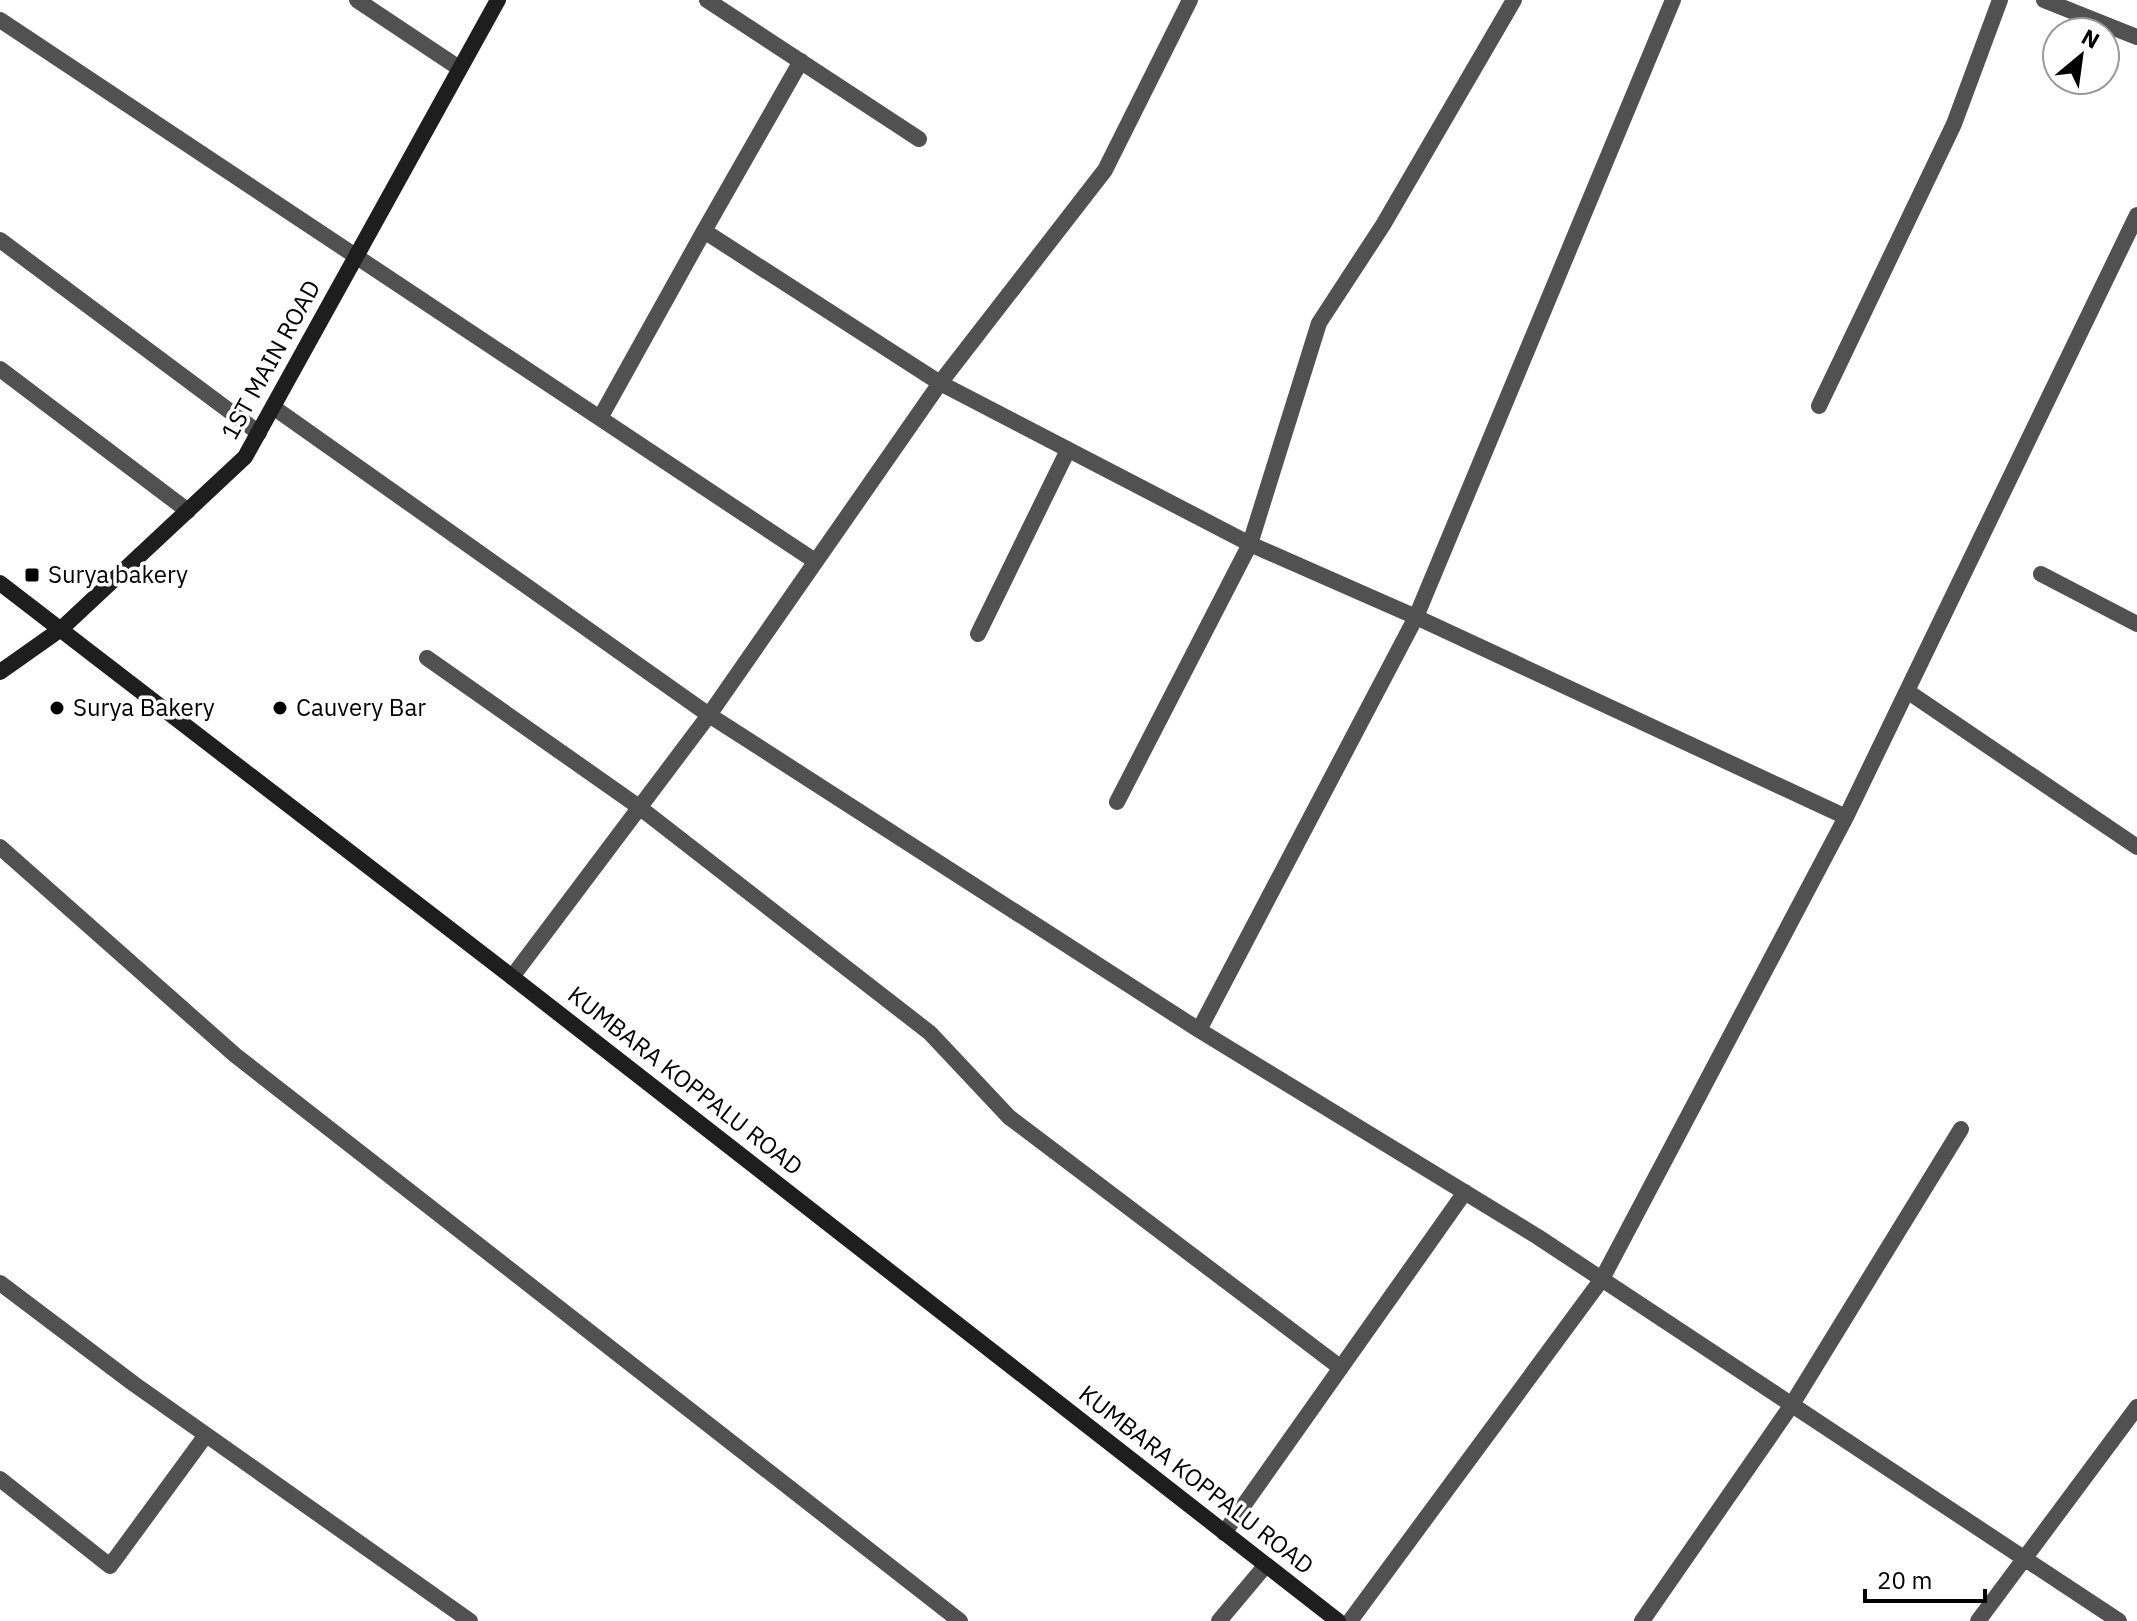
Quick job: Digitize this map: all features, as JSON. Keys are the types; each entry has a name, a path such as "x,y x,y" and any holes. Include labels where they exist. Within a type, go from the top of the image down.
{"street":[{"path":"357,0 459,68"},
{"name":"1ST MAIN ROAD","path":"0,672 61,629 245,457 498,0"},
{"path":"707,0 919,139"},
{"path":"512,977 709,715 940,383 1105,170 1190,0"},
{"path":"1117,802 1250,544 1319,323 1383,225 1514,0"},
{"path":"1199,1030 1416,617 1673,0"},
{"path":"1819,406 1954,124 2000,0"},
{"path":"2044,0 2137,37"},
{"path":"0,20 815,561"},
{"path":"600,418 801,61"},
{"path":"1350,1621 1602,1279 1846,817 2137,215"},
{"path":"704,231 940,383 1250,544 1416,617 1846,817"},
{"path":"0,240 259,433"},
{"path":"0,369 188,511"},
{"path":"273,407 709,715 1199,1030 1602,1279 2119,1621"},
{"path":"978,634 1068,450"},
{"path":"2041,574 2137,624"},
{"name":"KUMBARA KOPPALU ROAD","path":"0,583 512,977 1338,1621"},
{"path":"427,658 639,807 930,1033 1009,1117 1341,1368"},
{"path":"1907,691 2137,847"},
{"path":"0,847 235,1055 960,1621"},
{"path":"1642,1621 1791,1406 1961,1129"},
{"path":"1224,1533 1465,1192"},
{"path":"0,1283 134,1384 470,1621"},
{"path":"1978,1621 2137,1407"},
{"path":"0,1479 110,1566 206,1435"},
{"path":"1219,1621 1266,1565"}],"place":[{"name":"Surya bakery","path":"32,575"},
{"name":"Surya Bakery","path":"57,708"},
{"name":"Cauvery Bar","path":"280,708"}]}
